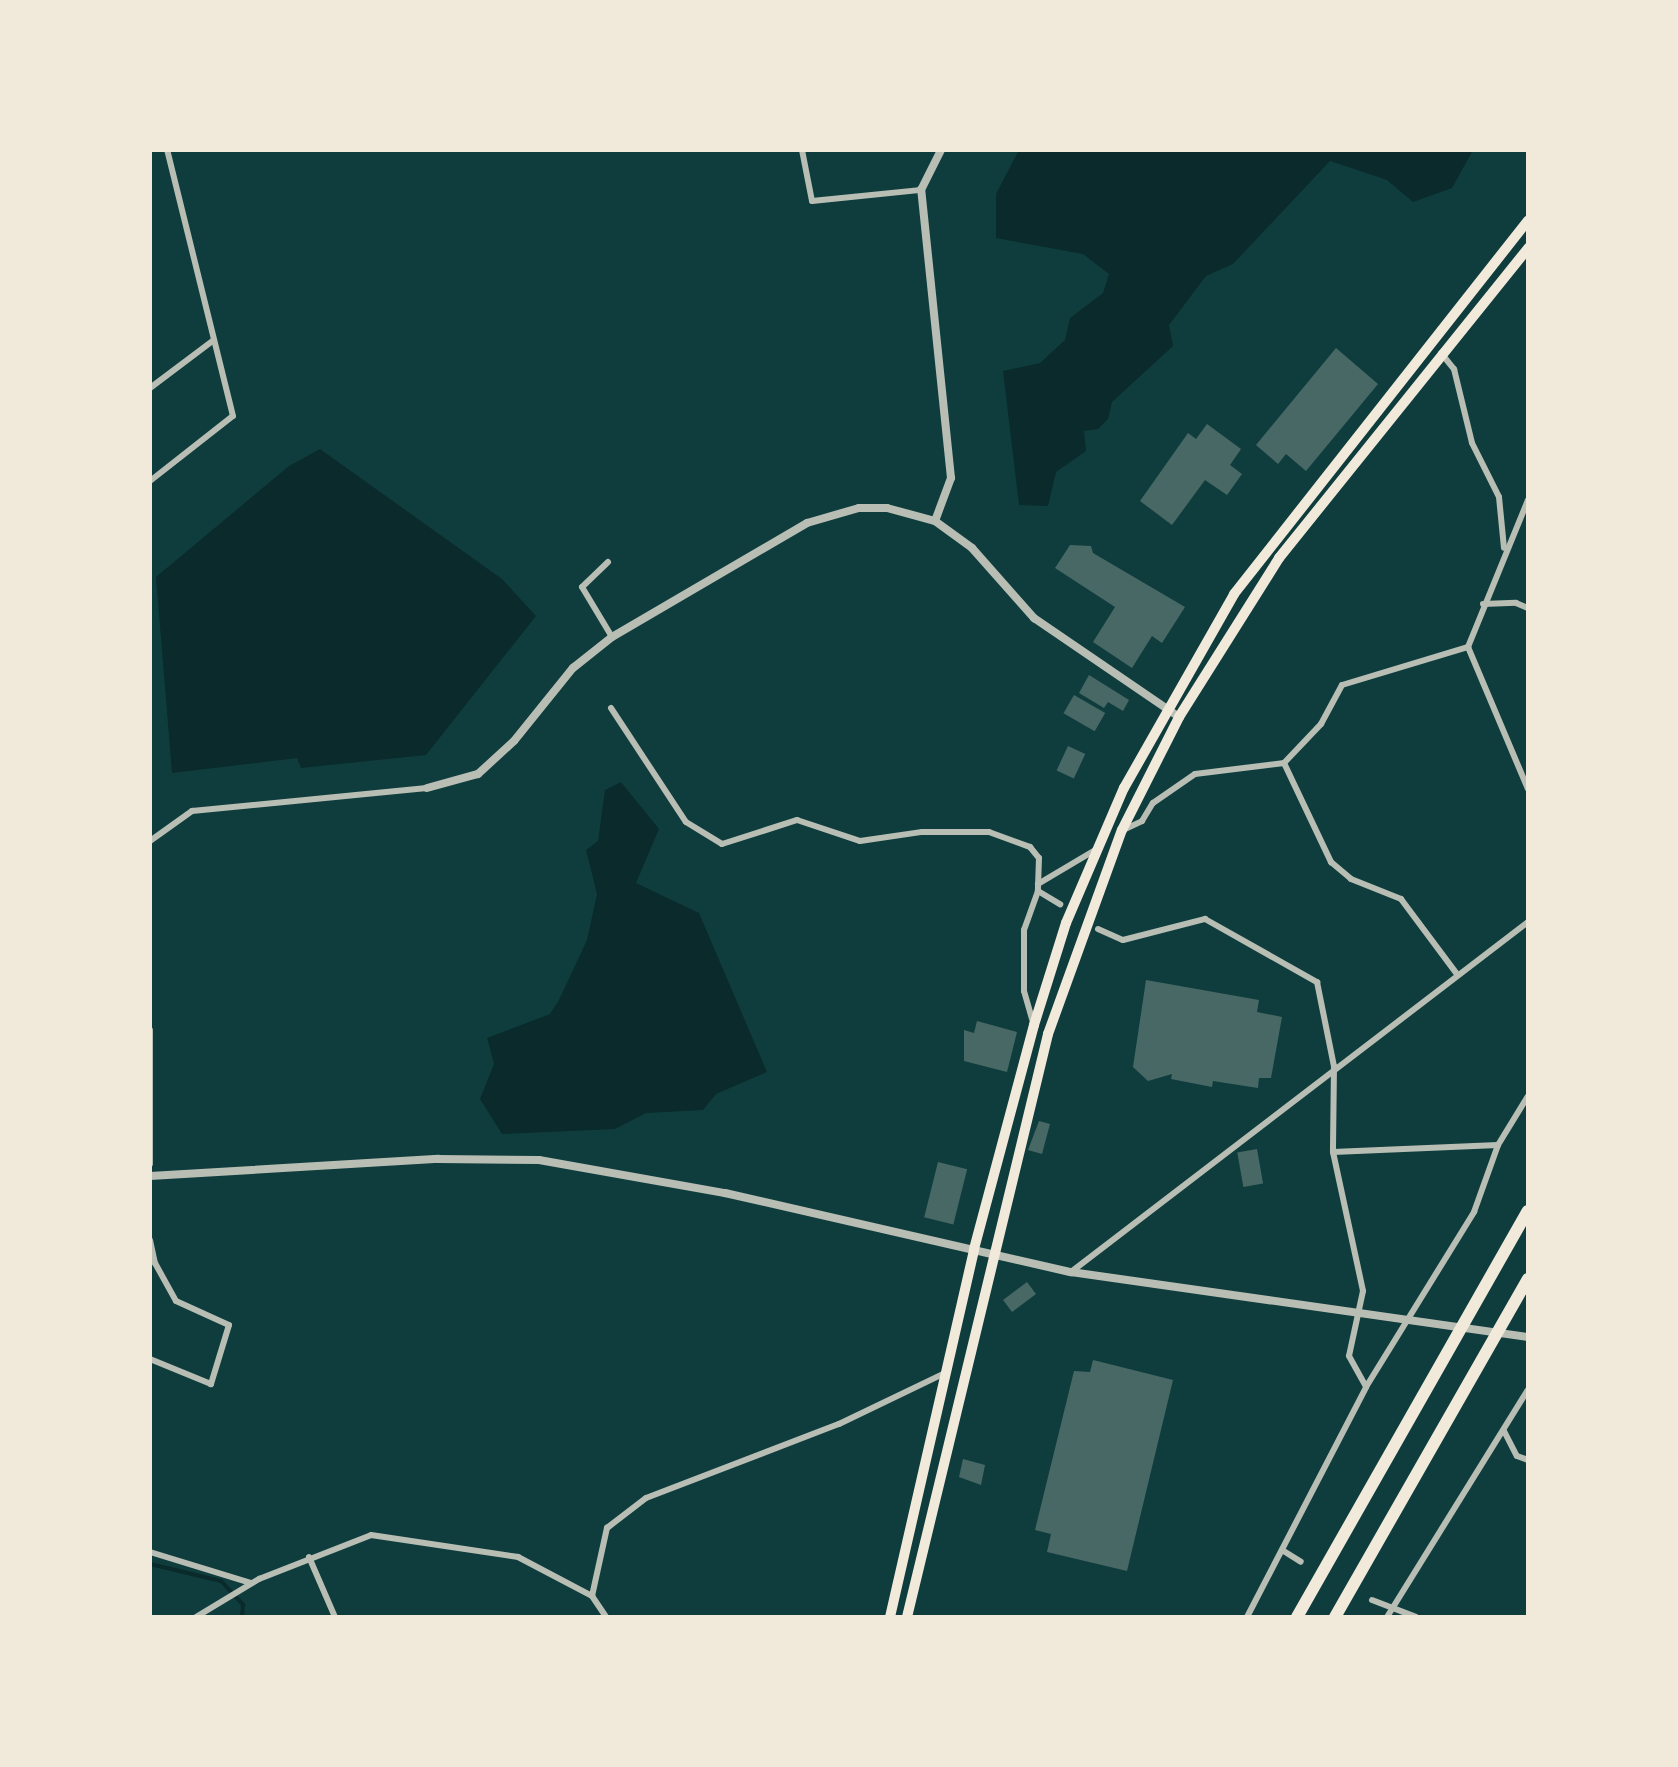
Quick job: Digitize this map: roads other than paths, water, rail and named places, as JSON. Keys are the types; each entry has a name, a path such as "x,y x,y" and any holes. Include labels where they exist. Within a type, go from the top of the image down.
{"highway":[{"path":"1297,1617 1453,1348 1528,1211"},
{"path":"1335,1617 1528,1279"}],"main road":[{"path":"890,1617 974,1249 1034,1025 1097,849 1164,710 1234,594 1302,502 1528,221"},
{"path":"907,1617 991,1253 1048,1034 1122,830 1179,717 1279,558 1528,248"}],"street":[{"path":"150,481 233,416 167,150"},
{"path":"802,150 812,201 921,190"},
{"path":"935,521 951,478 921,190 941,150"},
{"path":"150,388 214,340"},
{"path":"1441,353 1454,369 1472,443 1499,497 1505,550"},
{"path":"1528,500 1468,647 1528,789"},
{"path":"150,841 192,811 427,788 478,774 514,741 573,668 612,637 836,511 887,508 935,521 972,548 1034,618 1164,710 1179,717"},
{"path":"608,562 582,587 612,637"},
{"path":"1483,604 1516,603 1528,608"},
{"path":"1122,830 1142,821 1153,803 1195,774 1284,763 1321,724 1342,685 1468,647"},
{"path":"611,708 686,822 722,844 797,820 860,841 922,832 989,832 1015,839 1035,852 1038,887 1024,930 1024,991 1034,1025"},
{"path":"1284,763 1331,862 1351,879 1401,899 1457,974"},
{"path":"1038,887 1097,849"},
{"path":"1038,887 1060,904"},
{"path":"1098,929 1123,940 1205,919 1317,982 1334,1066 1333,1152 1363,1291 1349,1356 1366,1387"},
{"path":"1071,1272 1334,1066 1528,922"},
{"path":"150,1030 150,1164"},
{"path":"1247,1617 1366,1387 1474,1212 1498,1145 1528,1096"},
{"path":"1333,1152 1498,1145"},
{"path":"150,1176 311,1170 483,1157 579,1166 1071,1272 1405,1323 1528,1337"},
{"path":"150,1240 152,1263 176,1301 229,1325 211,1384 150,1359"},
{"path":"592,1596 607,1528 646,1498 839,1424 948,1372"},
{"path":"1387,1617 1528,1390"},
{"path":"1504,1431 1517,1456 1528,1460"},
{"path":"196,1617 251,1583 309,1557 371,1535 518,1557 592,1596 606,1617"},
{"path":"1282,1550 1301,1562"},
{"path":"150,1552 251,1583"},
{"path":"309,1557 335,1617"},
{"path":"1372,1600 1416,1617"}],"water":[{"path":"1019,150 1473,150 1452,188 1413,202 1387,180 1330,161 1233,264 1206,276 1169,325 1173,346 1112,402 1108,419 1098,429 1084,431 1086,451 1056,472 1048,506 1019,505 1003,371 1040,363 1065,340 1070,318 1103,293 1109,274 1083,254 996,238 996,194"},
{"path":"320,449 502,579 536,616 426,755 301,768 297,758 172,773 156,577 289,466"},
{"path":"621,782 659,829 636,883 699,913 767,1072 716,1094 703,1110 646,1113 615,1129 502,1134 480,1099 494,1064 487,1038 550,1014 559,1000 587,940 597,894 586,850 598,841 605,790"}],"waterway":[{"path":"150,1564 221,1581 243,1605 242,1617"}]}
